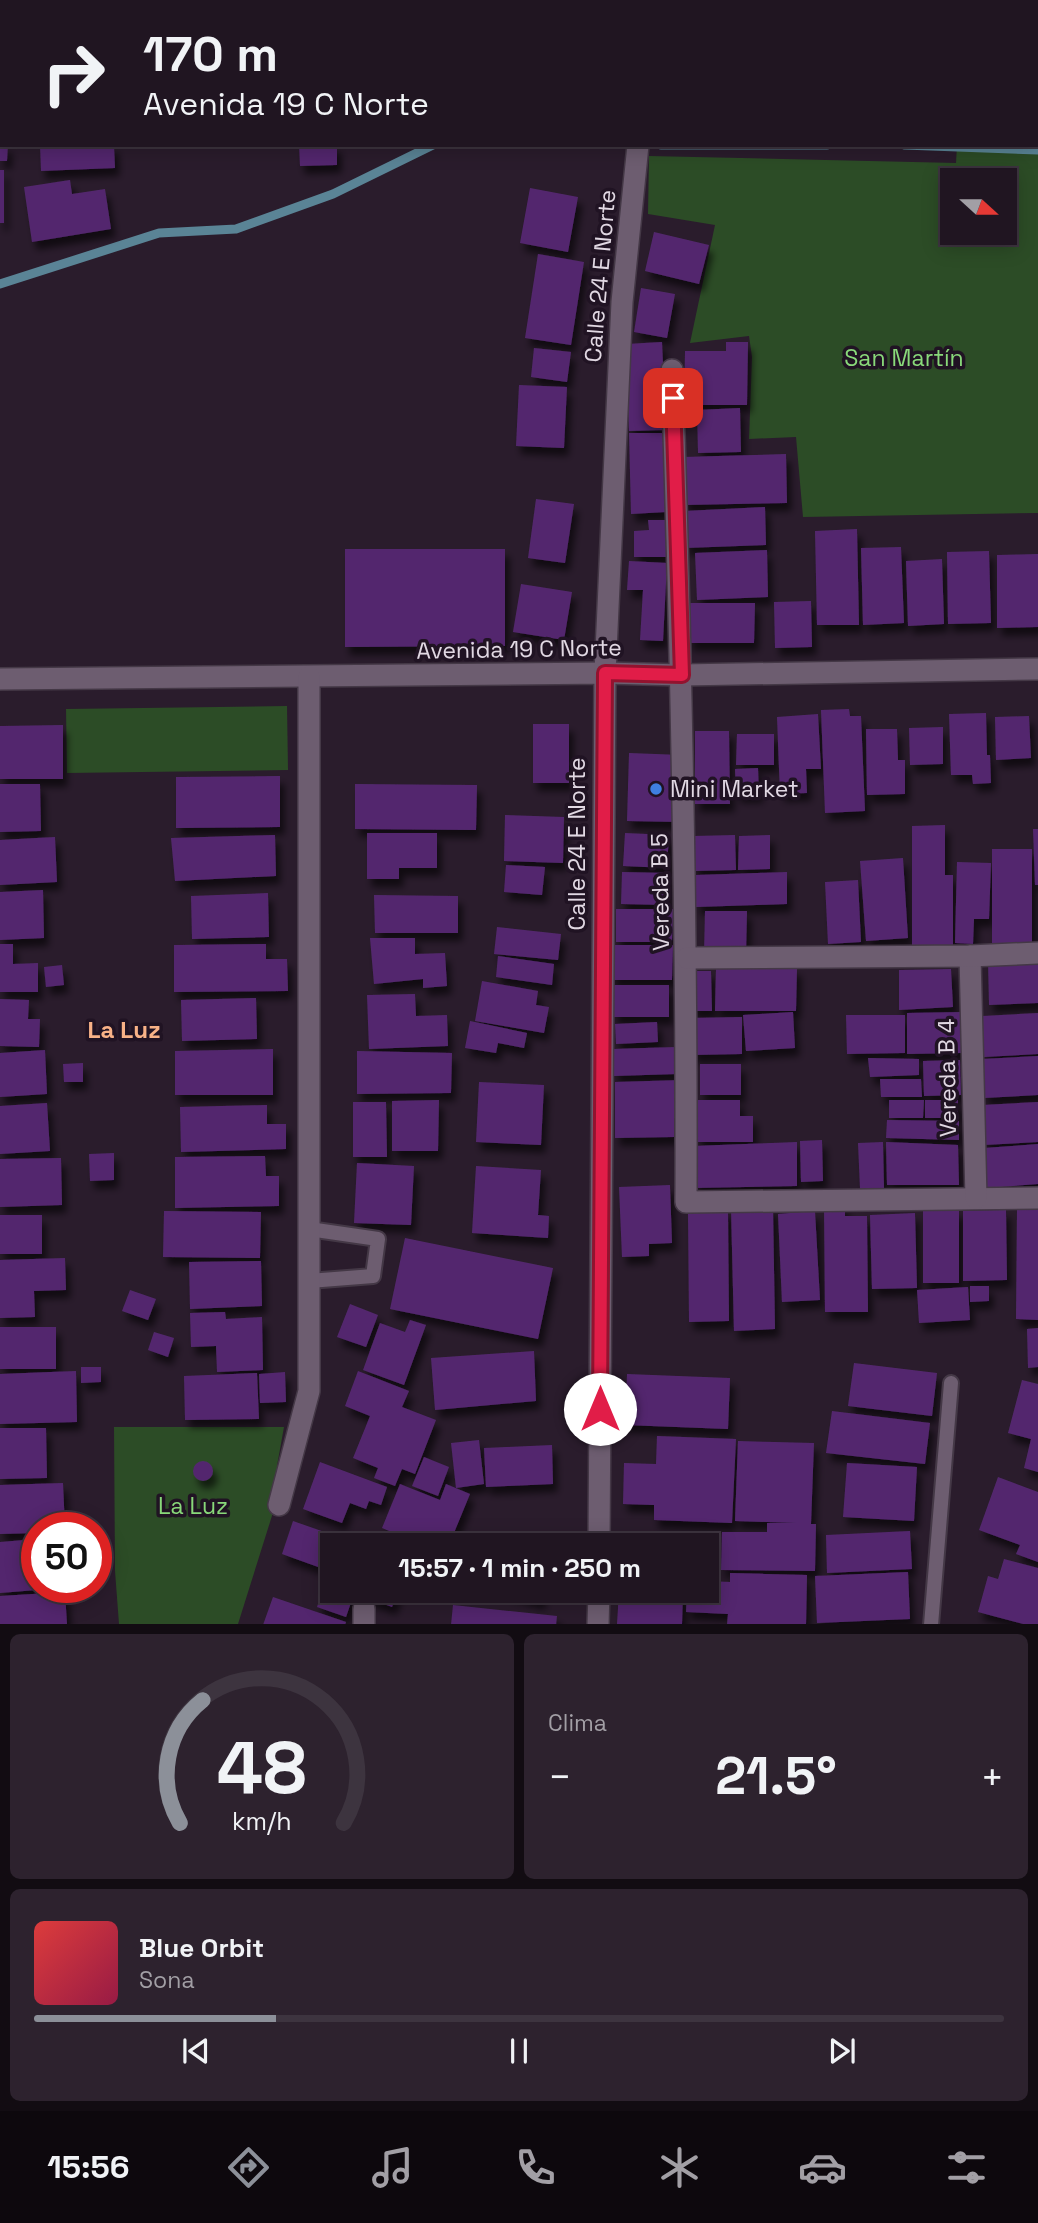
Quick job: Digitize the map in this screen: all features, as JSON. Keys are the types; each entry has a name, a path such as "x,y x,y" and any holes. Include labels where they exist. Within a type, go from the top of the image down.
{"street":[{"name":"Calle 24 E Norte","path":"599,1533 605,673 616,394 637,154"},
{"name":"Vereda B 5","path":"672,370 682,675 687,958 686,1202 976,1198"},
{"name":"Avenida 19 C Norte","path":"0,679 605,673 682,675 1038,669"},
{"path":"279,1505 309,1391 309,677"},
{"path":"687,958 1038,953"},
{"name":"Vereda B 4","path":"970,956 976,1198"},
{"path":"976,1198 1038,1198"},
{"path":"598,1624 599,1603"}],"lane":[{"path":"309,1230 378,1238 373,1276 309,1281"},
{"path":"931,1624 951,1383"}],"green space":[{"name":"San Martín","path":"957,147 1038,147 1038,513 803,517 796,437 749,439 752,357 749,336 690,343 715,225 648,214 649,156 956,163"},
{"path":"287,706 288,770 67,773 66,709"},
{"name":"La Luz","path":"114,1427 284,1427 277,1466 287,1468 238,1624 119,1624 115,1571"}],"building":[{"path":"0,147 8,147 7,161 0,161"},
{"path":"40,147 114,147 115,168 41,171"},
{"path":"299,147 337,147 337,165 300,166"},
{"path":"0,170 4,170 4,223 0,223"},
{"path":"70,180 72,194 105,189 111,229 32,242 24,187"},
{"path":"530,188 578,197 568,252 520,243"},
{"path":"654,232 709,245 699,284 645,271"},
{"path":"538,254 584,262 571,345 525,338"},
{"path":"641,288 675,294 667,338 634,332"},
{"path":"662,342 666,430 629,431 626,344"},
{"path":"726,342 748,342 747,405 684,405 685,351 726,351"},
{"path":"534,348 571,352 567,382 531,377"},
{"path":"519,385 567,387 564,448 516,446"},
{"path":"740,408 741,452 698,453 697,410"},
{"path":"629,433 665,433 666,512 631,514"},
{"path":"786,454 787,503 684,505 683,457"},
{"path":"536,499 574,504 565,563 528,558"},
{"path":"765,507 766,545 685,548 684,511"},
{"path":"648,520 666,520 666,557 634,557 634,531 649,530"},
{"path":"857,529 859,625 817,625 815,531"},
{"path":"901,547 904,623 863,625 861,548"},
{"path":"345,549 505,549 505,646 345,647"},
{"path":"767,550 768,597 697,600 695,553"},
{"path":"989,551 991,623 948,624 947,552"},
{"path":"1038,554 1038,627 997,628 997,555"},
{"path":"942,559 944,624 908,626 906,561"},
{"path":"629,561 667,563 663,641 640,640 643,590 627,590"},
{"path":"521,584 572,592 564,640 513,632"},
{"path":"811,601 812,647 775,648 774,602"},
{"path":"689,603 755,603 754,643 688,643"},
{"path":"849,709 850,716 861,716 865,811 825,813 821,710"},
{"path":"986,713 991,783 973,784 972,775 951,775 949,714"},
{"path":"818,714 821,769 806,769 807,793 780,794 777,717"},
{"path":"1029,716 1031,758 996,760 995,717"},
{"path":"533,724 569,724 569,783 533,783"},
{"path":"63,725 63,779 0,779 0,726"},
{"path":"943,727 943,764 910,765 909,728"},
{"path":"866,729 897,729 898,760 905,760 905,794 867,795"},
{"path":"695,731 729,731 730,804 695,804"},
{"path":"737,734 774,734 774,765 736,765"},
{"path":"629,753 682,755 681,822 627,821"},
{"path":"758,768 759,795 736,795 735,769"},
{"path":"280,776 280,827 176,828 176,777"},
{"path":"0,784 40,784 41,831 0,832"},
{"path":"355,784 477,785 476,830 355,829"},
{"path":"505,815 564,817 563,863 504,861"},
{"path":"945,825 945,875 953,875 953,945 912,945 912,826"},
{"path":"1033,829 1038,829 1038,885 1035,885"},
{"path":"367,833 437,833 437,868 399,868 399,879 367,879"},
{"path":"625,833 669,835 667,868 623,866"},
{"path":"275,835 276,876 175,881 171,838"},
{"path":"735,835 736,870 694,871 693,836"},
{"path":"770,835 770,869 738,870 739,836"},
{"path":"55,837 57,882 0,885 0,840"},
{"path":"992,849 1032,849 1032,943 992,943"},
{"path":"903,858 908,938 866,941 860,861"},
{"path":"957,862 991,863 989,919 974,919 973,944 955,943"},
{"path":"506,865 545,867 542,895 504,892"},
{"path":"622,872 667,873 667,905 621,904"},
{"path":"787,872 787,904 696,907 696,875"},
{"path":"858,880 861,942 828,944 825,882"},
{"path":"43,890 44,938 0,940 0,892"},
{"path":"268,893 269,937 192,939 191,896"},
{"path":"374,895 458,896 458,933 375,933"},
{"path":"616,909 673,909 672,942 616,942"},
{"path":"705,911 747,911 746,954 704,954"},
{"path":"497,927 561,934 558,960 494,954"},
{"path":"370,938 415,938 415,954 445,953 447,986 423,988 423,979 374,984"},
{"path":"0,944 13,944 13,964 38,963 38,992 0,992"},
{"path":"266,944 266,959 287,959 288,991 174,992 174,945"},
{"path":"611,945 673,945 672,980 611,980"},
{"path":"498,956 554,964 552,985 496,977"},
{"path":"1038,960 1038,1003 989,1005 988,961"},
{"path":"62,965 64,985 46,987 44,967"},
{"path":"716,967 797,968 796,1011 715,1011"},
{"path":"951,969 953,1007 899,1010 899,970"},
{"path":"691,971 711,971 712,1011 691,1011"},
{"path":"482,981 538,991 536,1005 549,1007 544,1033 475,1021"},
{"path":"613,985 669,985 669,1017 613,1017"},
{"path":"415,994 416,1016 447,1015 448,1046 369,1049 367,995"},
{"path":"256,998 257,1039 182,1041 181,1000"},
{"path":"0,999 29,1000 28,1019 40,1019 39,1047 0,1046"},
{"path":"793,1012 795,1048 746,1051 743,1015"},
{"path":"962,1012 961,1053 907,1054 907,1013"},
{"path":"1038,1013 1038,1054 984,1057 982,1016"},
{"path":"846,1015 905,1015 905,1053 847,1054"},
{"path":"742,1017 742,1054 692,1055 691,1018"},
{"path":"470,1021 527,1033 524,1048 498,1043 496,1053 465,1048"},
{"path":"657,1022 658,1042 616,1044 615,1024"},
{"path":"676,1047 677,1074 614,1076 613,1049"},
{"path":"273,1049 273,1095 175,1095 175,1051"},
{"path":"45,1050 47,1094 0,1097 0,1053"},
{"path":"357,1051 452,1053 451,1093 357,1094"},
{"path":"1038,1056 1038,1095 984,1098 982,1059"},
{"path":"868,1058 919,1059 919,1075 870,1077"},
{"path":"960,1060 961,1095 924,1096 923,1061"},
{"path":"83,1063 83,1082 64,1082 63,1064"},
{"path":"700,1064 741,1064 741,1095 700,1095"},
{"path":"880,1079 921,1079 922,1097 881,1097"},
{"path":"683,1080 683,1117 674,1118 674,1137 615,1138 615,1082"},
{"path":"479,1082 544,1085 541,1145 476,1142"},
{"path":"439,1100 438,1151 392,1151 392,1101"},
{"path":"697,1100 740,1100 740,1116 753,1116 753,1142 697,1142"},
{"path":"889,1100 924,1100 923,1118 889,1118"},
{"path":"925,1100 958,1100 958,1118 925,1118"},
{"path":"353,1102 386,1102 387,1157 353,1157"},
{"path":"1038,1102 1038,1142 984,1145 982,1105"},
{"path":"47,1103 50,1151 0,1154 0,1106"},
{"path":"267,1105 267,1124 286,1124 286,1149 181,1152 180,1107"},
{"path":"887,1120 959,1121 959,1140 886,1138"},
{"path":"822,1140 823,1181 801,1182 800,1141"},
{"path":"797,1142 797,1186 694,1188 693,1146"},
{"path":"883,1142 884,1188 860,1189 858,1143"},
{"path":"886,1142 958,1145 959,1185 887,1185"},
{"path":"1038,1144 1038,1184 987,1188 984,1148"},
{"path":"114,1153 114,1180 90,1181 89,1154"},
{"path":"265,1156 266,1176 279,1176 279,1206 175,1208 175,1157"},
{"path":"61,1158 62,1205 0,1207 0,1159"},
{"path":"357,1163 414,1166 411,1225 354,1223"},
{"path":"476,1166 541,1170 538,1215 549,1216 548,1238 472,1233"},
{"path":"670,1185 672,1243 649,1244 649,1256 622,1257 619,1187"},
{"path":"845,1205 845,1216 867,1216 868,1312 825,1312 824,1206"},
{"path":"773,1207 775,1329 734,1331 731,1208"},
{"path":"1017,1209 1038,1209 1038,1320 1016,1319"},
{"path":"923,1210 959,1210 959,1283 923,1283"},
{"path":"1006,1210 1007,1280 963,1281 963,1211"},
{"path":"164,1211 261,1212 260,1258 163,1257"},
{"path":"728,1211 729,1321 689,1322 688,1212"},
{"path":"815,1211 820,1300 782,1302 778,1214"},
{"path":"915,1213 917,1288 872,1289 870,1215"},
{"path":"0,1215 42,1215 42,1254 0,1254"},
{"path":"405,1238 553,1268 538,1339 390,1309"},
{"path":"65,1258 66,1290 34,1291 35,1317 0,1318 0,1260"},
{"path":"261,1261 262,1306 190,1309 189,1262"},
{"path":"970,1286 989,1286 989,1301 970,1302"},
{"path":"968,1287 970,1320 919,1323 917,1290"},
{"path":"130,1290 156,1299 148,1320 122,1311"},
{"path":"350,1304 378,1315 366,1347 337,1337"},
{"path":"225,1312 226,1319 262,1317 263,1370 217,1372 216,1346 191,1347 190,1313"},
{"path":"410,1320 426,1325 404,1385 363,1370 380,1323 405,1332"},
{"path":"0,1327 56,1327 56,1369 0,1369"},
{"path":"1038,1328 1038,1367 1028,1368 1027,1329"},
{"path":"154,1332 174,1338 168,1357 148,1350"},
{"path":"534,1351 536,1401 435,1410 431,1358"},
{"path":"854,1363 937,1373 932,1416 848,1406"},
{"path":"81,1367 101,1367 101,1382 81,1383"},
{"path":"76,1371 77,1422 0,1424 0,1374"},
{"path":"358,1371 409,1391 402,1407 436,1420 415,1474 402,1469 395,1486 374,1478 378,1468 353,1458 370,1416 345,1406"},
{"path":"285,1372 286,1402 260,1403 259,1374"},
{"path":"257,1373 259,1419 185,1420 184,1376"},
{"path":"627,1374 730,1378 728,1429 625,1425"},
{"path":"1022,1380 1038,1384 1038,1472 1024,1468 1031,1439 1008,1433"},
{"path":"832,1411 930,1423 925,1464 826,1453"},
{"path":"0,1428 46,1428 47,1478 0,1479"},
{"path":"657,1436 736,1439 732,1523 654,1520 654,1505 623,1504 624,1463 656,1464"},
{"path":"479,1440 484,1484 456,1488 451,1443"},
{"path":"738,1441 814,1443 811,1524 816,1524 815,1571 721,1570 722,1532 767,1532 767,1523 796,1523 735,1521"},
{"path":"552,1445 553,1484 486,1487 484,1448"},
{"path":"424,1457 449,1467 438,1496 412,1486"},
{"path":"203,1461 210,1464 213,1471 210,1478 203,1481 196,1478 193,1471 196,1464"},
{"path":"320,1462 387,1487 381,1505 369,1501 366,1509 350,1503 342,1523 303,1509"},
{"path":"847,1463 917,1467 914,1521 843,1517"},
{"path":"998,1477 1038,1492 1038,1562 1016,1554 1020,1545 979,1530"},
{"path":"63,1483 64,1512 21,1512 21,1533 0,1534 0,1485"},
{"path":"400,1484 440,1500 446,1484 470,1494 454,1533 394,1533 382,1528"},
{"path":"293,1521 327,1533 320,1533 320,1568 282,1554"},
{"path":"910,1531 912,1569 827,1573 826,1535"},
{"path":"21,1540 21,1591 0,1593 0,1542"},
{"path":"1004,1559 1038,1568 1038,1624 1023,1624 978,1612 988,1576 998,1579"},
{"path":"908,1572 910,1619 817,1623 815,1576"},
{"path":"730,1573 807,1575 806,1624 727,1624 728,1614 686,1612 686,1603 719,1603 719,1582 730,1582"},
{"path":"21,1595 21,1603 66,1603 67,1624 0,1624 0,1596"},
{"path":"273,1597 346,1622 345,1624 263,1624"},
{"path":"320,1598 320,1603 351,1603 346,1617 317,1607"},
{"path":"618,1603 683,1603 682,1624 617,1624"},
{"path":"453,1605 557,1616 556,1624 451,1624"}],"waterway":[{"path":"0,284 159,233 236,229 333,194 429,147"},
{"path":"958,147 1038,150"}],"place":[{"name":"Mini Market","path":"656,789"}],"district":[{"name":"La Luz","path":"124,1030"}],"route":[{"path":"600,1409 605,673 682,675 673,398"}]}
